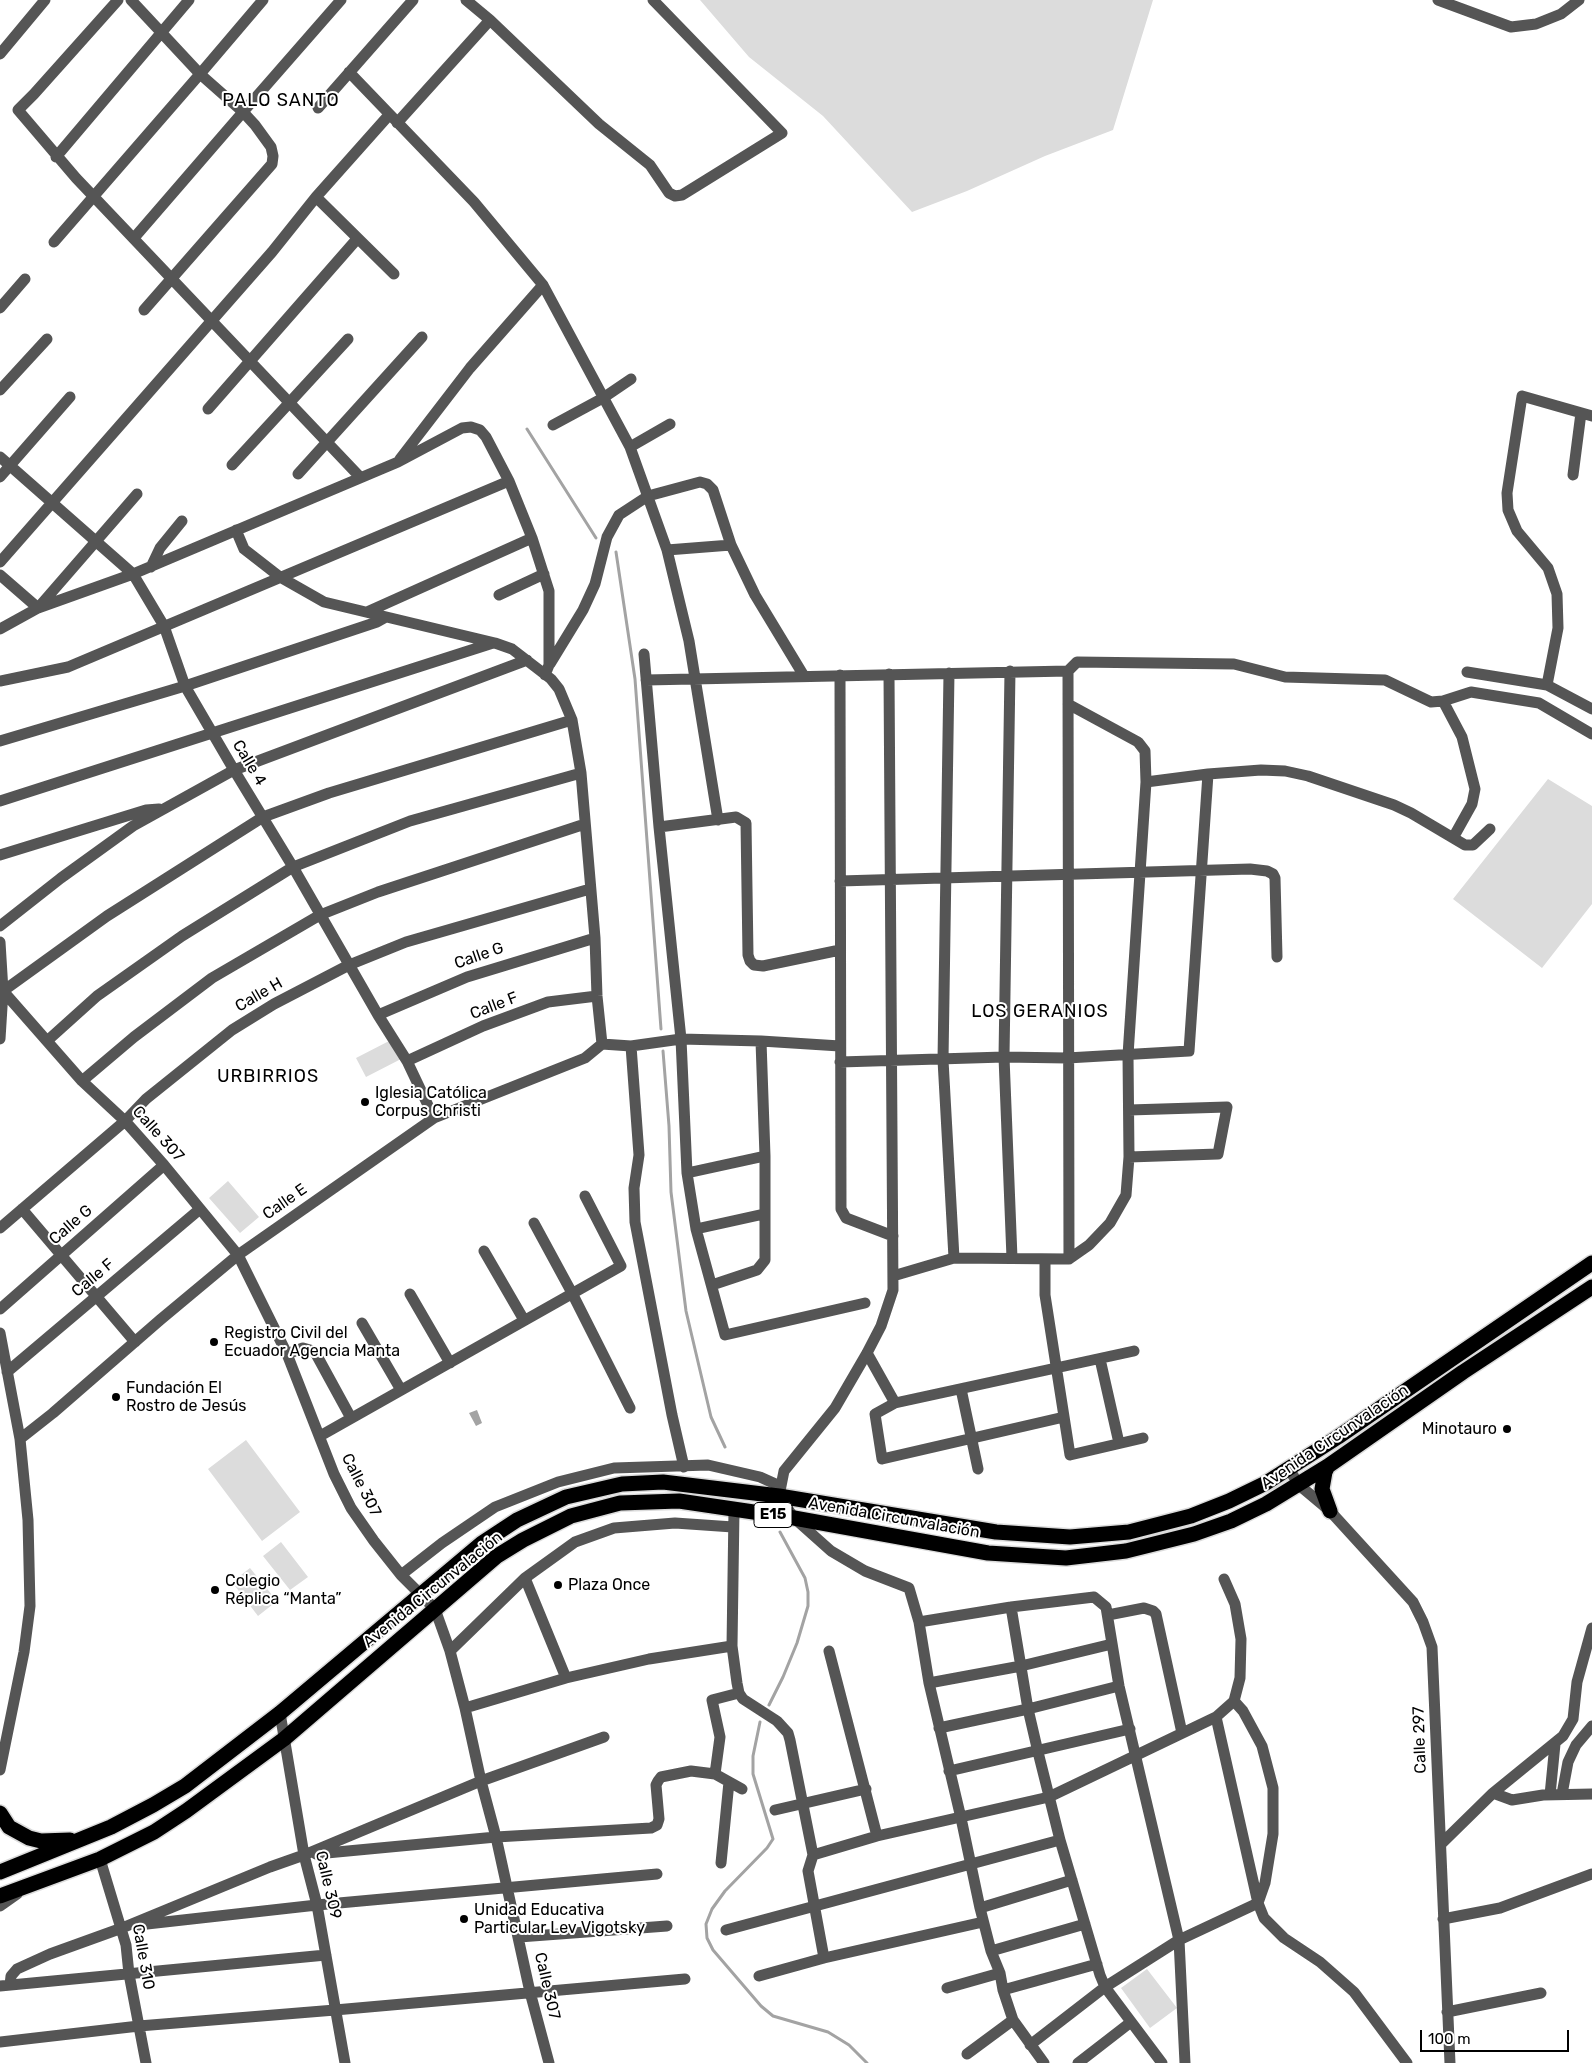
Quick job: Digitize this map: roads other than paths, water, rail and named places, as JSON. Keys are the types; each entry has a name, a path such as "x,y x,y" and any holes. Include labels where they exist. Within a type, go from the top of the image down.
{"highway":[{"name":"Avenida Circunvalación","path":"0,1872 111,1827 185,1786 280,1713 482,1543 517,1520 566,1497 622,1484 663,1482 779,1491 996,1532 1070,1537 1129,1532 1192,1516 1229,1501 1289,1469 1592,1263"},
{"name":"Avenida Circunvalación","path":"0,1896 100,1859 154,1832 186,1812 284,1739 497,1556 523,1540 571,1516 620,1502 679,1501 794,1518 988,1553 1066,1558 1126,1551 1194,1534 1248,1512 1299,1485 1463,1372 1592,1287"},
{"path":"1328,1466 1322,1489 1330,1511"},
{"path":"0,1813 9,1827 29,1838 41,1841 79,1840"}],"street":[{"path":"0,54 45,0"},
{"path":"118,0 18,110 56,157 360,477"},
{"path":"131,0 200,74 256,125 271,147 273,156 272,164 144,310"},
{"path":"56,157 189,0"},
{"path":"54,242 263,0"},
{"path":"134,238 341,0"},
{"path":"318,108 413,0"},
{"path":"466,0 490,20 599,124 650,165 669,193 675,196 682,195 782,133 653,0"},
{"path":"1438,0 1511,27 1536,24 1561,14 1579,0"},
{"path":"0,562 272,252 316,197 490,20"},
{"path":"349,72 474,202 543,285 630,447 666,550 689,641 718,820"},
{"path":"316,197 394,274"},
{"path":"208,408 357,238"},
{"path":"0,308 25,279"},
{"path":"398,462 470,368 543,285"},
{"path":"298,474 422,337"},
{"path":"0,390 47,339"},
{"path":"232,465 348,339"},
{"path":"554,425 603,398 631,379"},
{"path":"1547,684 1558,628 1557,594 1548,568 1517,531 1508,510 1507,492 1522,396 1586,415 1573,475"},
{"path":"0,476 70,397"},
{"path":"630,447 670,424"},
{"path":"0,629 38,608 151,567 398,462 462,428 471,427 480,430 486,436 510,481 544,574 549,591 547,670"},
{"name":"Calle 4","path":"0,457 133,574 164,626 186,686 234,770 294,867 378,1015 407,1061 434,1118"},
{"path":"0,681 68,667 510,481"},
{"path":"547,670 595,584 607,537 612,524 619,515 648,496 700,482 707,484 713,490 731,545 755,594 804,676"},
{"path":"38,608 137,494"},
{"path":"151,567 157,553 182,520"},
{"path":"236,530 244,548 280,577 324,602 495,642 547,670 559,689 572,720 581,773 602,1044 630,1046 680,1039 761,1041 840,1046"},
{"path":"366,612 532,538"},
{"path":"666,550 731,545"},
{"path":"499,595 544,574"},
{"path":"0,575 38,608"},
{"path":"0,741 186,686 386,617"},
{"path":"0,801 495,642"},
{"path":"644,654 680,1039 686,1173 696,1229 726,1335 865,1304"},
{"path":"0,926 69,872 133,826 234,770 527,660"},
{"path":"646,680 1068,671 1077,662 1234,664 1285,677 1385,680 1431,702 1471,692 1539,703 1592,734"},
{"path":"1010,671 1004,1057 1012,1258"},
{"path":"1068,671 1069,1259"},
{"path":"1467,672 1547,684 1592,709"},
{"path":"949,673 943,1060 954,1258"},
{"path":"779,1491 784,1471 836,1408 881,1326 893,1290 889,674"},
{"path":"840,675 841,1209 846,1218 892,1236"},
{"path":"1443,700 1462,737 1475,789 1472,804 1453,838"},
{"path":"893,1276 954,1258 1069,1259 1089,1245 1110,1223 1126,1195 1129,1157 1128,1055 1146,782 1145,751 1138,742 1068,704"},
{"path":"1,991 107,916 263,817 329,793 572,720"},
{"path":"1146,782 1208,774 1261,770 1285,771 1308,776 1394,805 1469,846 1490,830"},
{"path":"47,1041 97,996 182,936 294,867 410,821 581,773"},
{"path":"840,1062 1004,1057 1068,1058 1189,1051 1208,774"},
{"path":"0,855 146,810 162,809"},
{"path":"659,827 736,816 744,820 747,826 748,956 752,963 760,966 840,950"},
{"path":"82,1081 134,1037 212,978 320,915 378,892 585,824"},
{"path":"840,881 1250,869 1273,874 1275,878 1277,957"},
{"name":"Calle H","path":"0,1228 125,1121 146,1099 232,1030 274,1004 349,965 406,942 590,889"},
{"name":"Calle G","path":"378,1015 467,977 595,938"},
{"path":"0,942 0,1039"},
{"name":"Calle 307","path":"1,991 82,1081 125,1121 164,1165 238,1256 287,1354 334,1474 351,1508 374,1542 434,1610 450,1651 465,1708 508,1887 530,1992 549,2063"},
{"name":"Calle F","path":"407,1061 483,1026 548,1002 597,996"},
{"path":"712,1285 757,1270 765,1260 765,1156 761,1041"},
{"name":"Calle E","path":"20,1439 54,1413 238,1256 434,1118 585,1058 602,1044"},
{"path":"630,1046 639,1155 634,1188 635,1222 672,1415 684,1467"},
{"path":"1129,1110 1227,1107 1218,1154 1129,1157"},
{"path":"686,1173 765,1156"},
{"name":"Calle G","path":"0,1309 164,1165"},
{"path":"320,1436 621,1266 585,1196"},
{"path":"22,1209 135,1342"},
{"name":"Calle F","path":"7,1372 200,1209"},
{"path":"696,1229 764,1214"},
{"path":"534,1224 572,1293 630,1408"},
{"path":"484,1251 524,1320"},
{"path":"1045,1259 1046,1295 1070,1455 1143,1438"},
{"path":"410,1294 450,1363"},
{"path":"362,1323 401,1390"},
{"path":"0,1333 20,1439 28,1520 30,1606 24,1652 0,1770"},
{"path":"287,1354 303,1348 316,1354 351,1418"},
{"path":"1064,1417 882,1459 875,1414 895,1403 1134,1351"},
{"path":"867,1353 895,1403"},
{"path":"1100,1359 1119,1443"},
{"path":"961,1389 978,1469"},
{"path":"402,1575 495,1507 558,1482 614,1468 708,1466 760,1477 779,1491 794,1518 831,1551 865,1571 909,1588 918,1622 928,1683 962,1818 983,1922 1013,2020 1044,2063"},
{"name":"Calle 297","path":"1289,1469 1299,1485 1330,1511 1413,1602 1424,1622 1432,1647 1450,2063"},
{"path":"734,1510 732,1646 739,1692 743,1698 777,1720 788,1733 813,1855 808,1871 824,1958"},
{"path":"450,1651 524,1578 575,1542 614,1528 675,1523 733,1527"},
{"path":"524,1578 566,1678"},
{"path":"813,1855 877,1836 1049,1797 1216,1717 1234,1701 1240,1678 1241,1639 1235,1604 1224,1578"},
{"path":"918,1622 1011,1607 1094,1597 1106,1607 1119,1686 1179,1940 1185,2063"},
{"path":"1011,1607 1028,1709 1038,1752 1060,1840 1097,1964 1105,1988 1131,2022 1156,2061"},
{"path":"1108,1615 1144,1608 1156,1614 1182,1733"},
{"path":"1441,1844 1493,1793 1563,1736 1573,1719 1576,1682 1592,1628"},
{"path":"928,1683 1021,1666 1112,1644"},
{"path":"465,1708 566,1678 649,1659 732,1646"},
{"path":"829,1652 877,1836"},
{"path":"939,1728 1028,1709 1119,1686"},
{"path":"715,1774 720,1737 712,1700 739,1692"},
{"path":"1030,2045 1105,1988 1179,1940 1258,1903 1264,1883 1273,1834 1273,1788 1262,1746 1243,1711 1234,1701"},
{"name":"Calle 309","path":"280,1713 304,1855 317,1905 345,2063"},
{"path":"1216,1717 1258,1903 1264,1918 1284,1938 1320,1962 1354,1992 1407,2063"},
{"path":"1556,1794 1576,1745 1592,1726"},
{"path":"949,1771 1038,1752 1130,1729"},
{"path":"5,1986 17,1968 59,1950 122,1928 270,1867 304,1855 481,1780 604,1737"},
{"path":"1555,1744 1556,1794"},
{"path":"304,1855 496,1837 651,1828 657,1825 659,1819 656,1785 661,1777 691,1771 715,1774 742,1789"},
{"path":"721,1863 729,1782"},
{"path":"774,1810 866,1789"},
{"path":"1493,1793 1512,1800 1556,1794 1592,1794"},
{"path":"726,1930 814,1908 1060,1840"},
{"name":"Calle 310","path":"100,1859 126,1945 129,1974 146,2063"},
{"path":"122,1928 317,1905 657,1874"},
{"path":"1443,1919 1500,1908 1592,1874"},
{"path":"980,1908 1072,1880"},
{"path":"0,1906 35,1884"},
{"path":"759,1976 824,1958 983,1922"},
{"path":"992,1951 1085,1924"},
{"path":"519,1937 667,1926"},
{"path":"5,1986 326,1955"},
{"path":"1003,1990 1097,1964"},
{"path":"946,1988 1000,1973"},
{"path":"0,2042 139,2026 685,1979"},
{"path":"1448,2012 1541,1993"},
{"path":"967,2054 1013,2020"},
{"path":"1078,2063 1131,2022"}],"waterway":[{"path":"527,429 596,538"},
{"path":"616,552 635,679 661,1029"},
{"path":"663,1051 669,1126 671,1192 686,1311 711,1417 725,1447"},
{"path":"769,1705 797,1643 808,1606 805,1578 780,1532"},
{"path":"760,1722 753,1756 753,1774 773,1839 767,1848 725,1891 712,1909 706,1924 707,1938 713,1950 761,2006 773,2016 828,2032 849,2045 867,2063"}],"place":[{"name":"Iglesia Católica Corpus Christi","path":"365,1102"},
{"name":"Registro Civil del Ecuador Agencia Manta","path":"214,1342"},
{"name":"Fundación El Rostro de Jesús","path":"116,1397"},
{"name":"Minotauro","path":"1507,1429"},
{"name":"Plaza Once","path":"558,1585"},
{"name":"Colegio Réplica “Manta”","path":"215,1590"},
{"name":"Unidad Educativa Particular Lev Vigotsky","path":"464,1919"}],"district":[{"name":"PALO SANTO","path":"281,101"},
{"name":"LOS GERANIOS","path":"1040,1012"},
{"name":"URBIRRIOS","path":"268,1077"}]}
